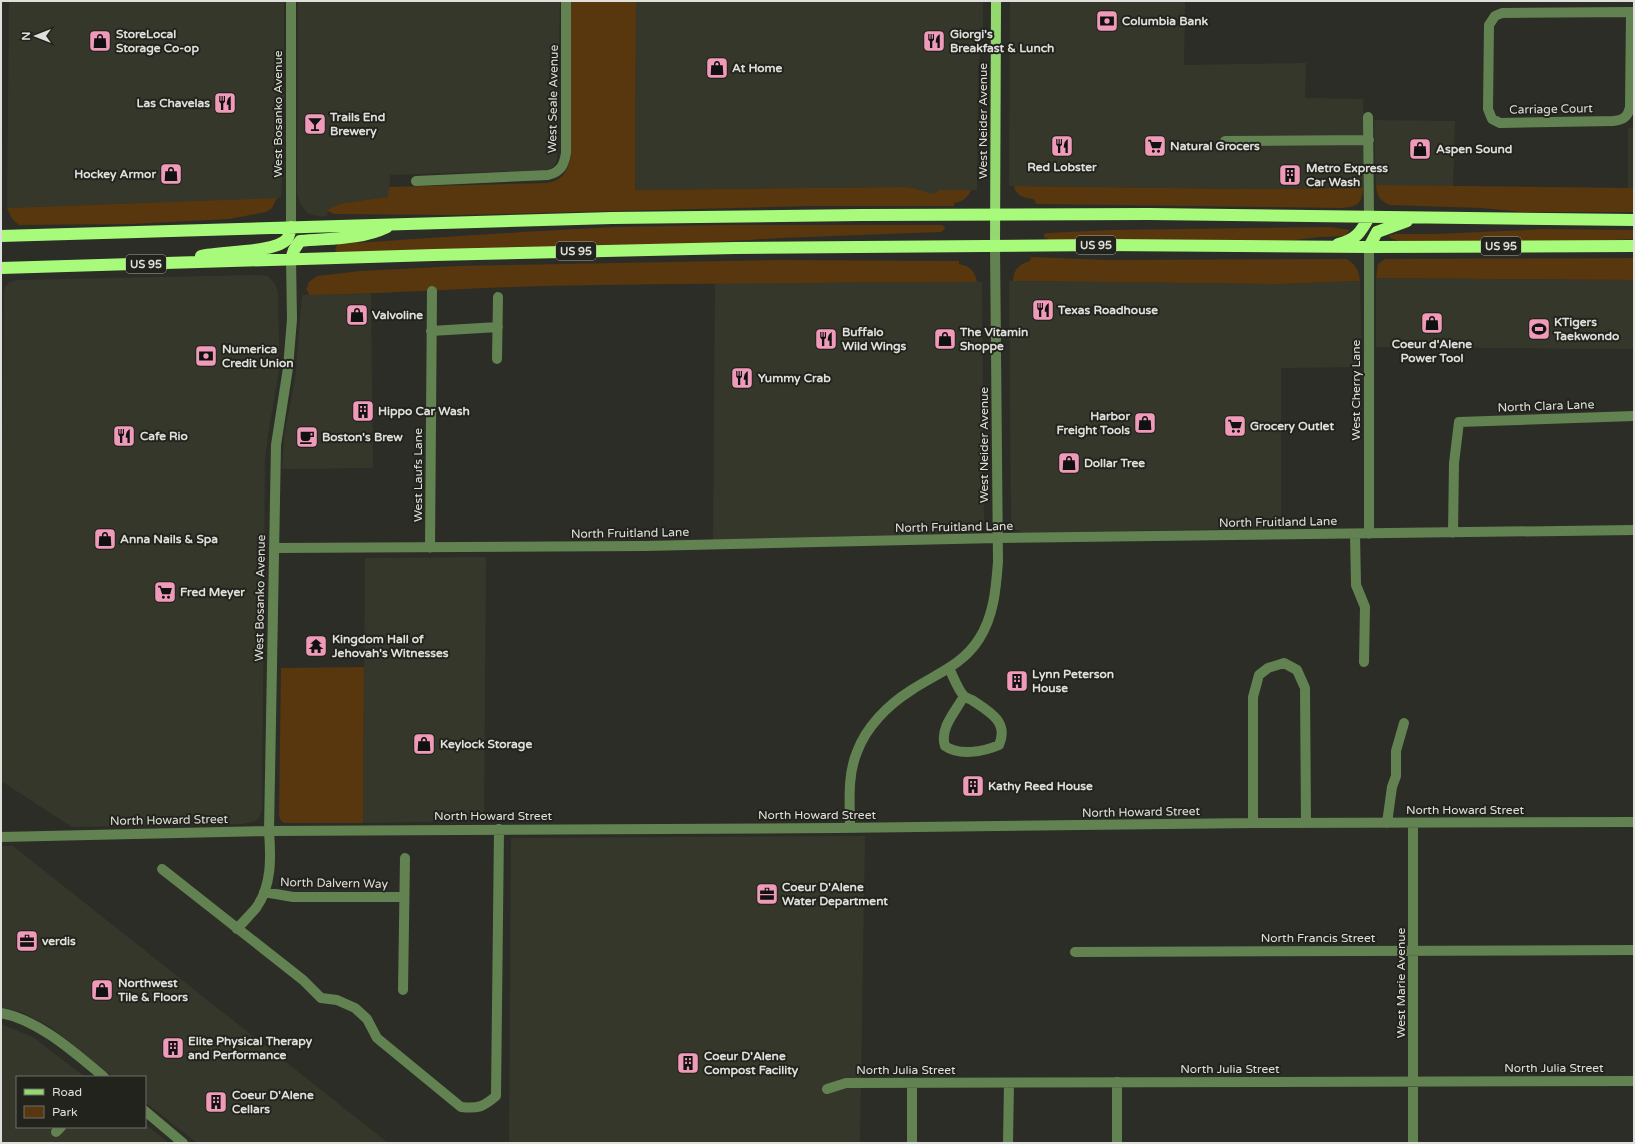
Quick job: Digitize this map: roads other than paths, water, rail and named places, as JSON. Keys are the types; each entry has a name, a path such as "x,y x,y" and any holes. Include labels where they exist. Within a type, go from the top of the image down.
{"highway":[{"path":"1,236 612,218 1149,214 1634,220"},
{"path":"1329,246 1349,242 1360,231 1369,217"},
{"path":"1369,247 1377,232 1416,218"},
{"path":"291,260 294,250 300,241 350,237 374,233 393,224"},
{"path":"175,263 204,255 280,245 287,239 291,227"},
{"name":"US 95","path":"1,268 634,250 995,246 1634,246"}],"main road":[{"name":"West Neider Avenue","path":"995,246 996,1"}],"street":[{"name":"West Bosanko Avenue","path":"291,1 291,227"},
{"name":"West Seale Avenue","path":"416,181 548,175 560,170 564,165 566,153 566,1"},
{"name":"Carriage Court","path":"1632,12 1630,107 1628,114 1624,119 1607,122 1500,123 1492,119 1488,109 1489,25 1495,16 1502,14 1632,12"},
{"path":"1368,118 1369,217"},
{"path":"1225,141 1369,140"},
{"name":"West Neider Avenue","path":"850,828 850,776 857,752 870,728 889,707 909,691 949,668 961,659 980,638 989,618 996,585 998,538 995,246"},
{"name":"West Cherry Lane","path":"1369,247 1369,534"},
{"name":"West Bosanko Avenue","path":"237,928 256,907 264,892 272,860 269,831 276,445 288,368 292,319 291,260"},
{"name":"West Laufs Lane","path":"430,548 432,291"},
{"path":"497,359 498,297"},
{"path":"431,331 498,327"},
{"name":"North Clara Lane","path":"1454,533 1454,463 1459,422 1634,416"},
{"name":"North Fruitland Lane","path":"274,548 645,546 998,538 1634,530"},
{"path":"1355,534 1356,585 1365,608 1364,662"},
{"path":"1253,823 1253,697 1259,675 1268,668 1284,663 1297,670 1305,688 1306,823"},
{"path":"949,668 964,696 981,706 1000,722 1002,738 998,745 991,749 966,752 958,752 945,746 943,740 944,731 964,696"},
{"path":"1387,823 1392,787 1396,776 1396,751 1404,722"},
{"name":"North Howard Street","path":"1,837 269,831 850,828 1253,823 1634,822"},
{"name":"West Marie Avenue","path":"1413,823 1413,1143"},
{"path":"162,869 302,980 321,998 337,1000 356,1008 367,1019 376,1038 461,1107 473,1108 484,1106 496,1096 499,829"},
{"path":"403,990 405,858"},
{"name":"North Dalvern Way","path":"264,892 292,897 404,897"},
{"name":"North Francis Street","path":"1075,952 1634,950"},
{"path":"1,1013 34,1025 55,1038 102,1076"},
{"name":"North Julia Street","path":"827,1089 846,1083 1634,1081"},
{"path":"1117,1082 1117,1143"},
{"path":"912,1083 912,1143"},
{"path":"1008,1083 1008,1143"},
{"path":"146,1112 183,1143"}],"place":[{"name":"Columbia Bank","path":"1107,21"},
{"name":"StoreLocal Storage Co-op","path":"100,41"},
{"name":"Giorgi's Breakfast & Lunch","path":"934,41"},
{"name":"At Home","path":"717,68"},
{"name":"Las Chavelas","path":"225,103"},
{"name":"Trails End Brewery","path":"315,124"},
{"name":"Red Lobster","path":"1062,146"},
{"name":"Natural Grocers","path":"1155,146"},
{"name":"Aspen Sound","path":"1420,149"},
{"name":"Hockey Armor","path":"171,174"},
{"name":"Metro Express Car Wash","path":"1290,175"},
{"name":"Texas Roadhouse","path":"1043,310"},
{"name":"Valvoline","path":"357,315"},
{"name":"Coeur d'Alene Power Tool","path":"1432,323"},
{"name":"KTigers Taekwondo","path":"1539,329"},
{"name":"Buffalo Wild Wings","path":"826,339"},
{"name":"The Vitamin Shoppe","path":"945,339"},
{"name":"Numerica Credit Union","path":"206,356"},
{"name":"Yummy Crab","path":"742,378"},
{"name":"Hippo Car Wash","path":"363,411"},
{"name":"Harbor Freight Tools","path":"1145,423"},
{"name":"Grocery Outlet","path":"1235,426"},
{"name":"Cafe Rio","path":"124,436"},
{"name":"Boston's Brew","path":"307,437"},
{"name":"Dollar Tree","path":"1069,463"},
{"name":"Anna Nails & Spa","path":"105,539"},
{"name":"Fred Meyer","path":"165,592"},
{"name":"Kingdom Hall of Jehovah's Witnesses","path":"316,646"},
{"name":"Lynn Peterson House","path":"1017,681"},
{"name":"Keylock Storage","path":"424,744"},
{"name":"Kathy Reed House","path":"973,786"},
{"name":"Coeur D'Alene Water Department","path":"767,894"},
{"name":"verdis","path":"27,941"},
{"name":"Northwest Tile & Floors","path":"102,990"},
{"name":"Elite Physical Therapy and Performance","path":"173,1048"},
{"name":"Coeur D'Alene Compost Facility","path":"688,1063"},
{"name":"Coeur D'Alene Cellars","path":"216,1102"}]}
